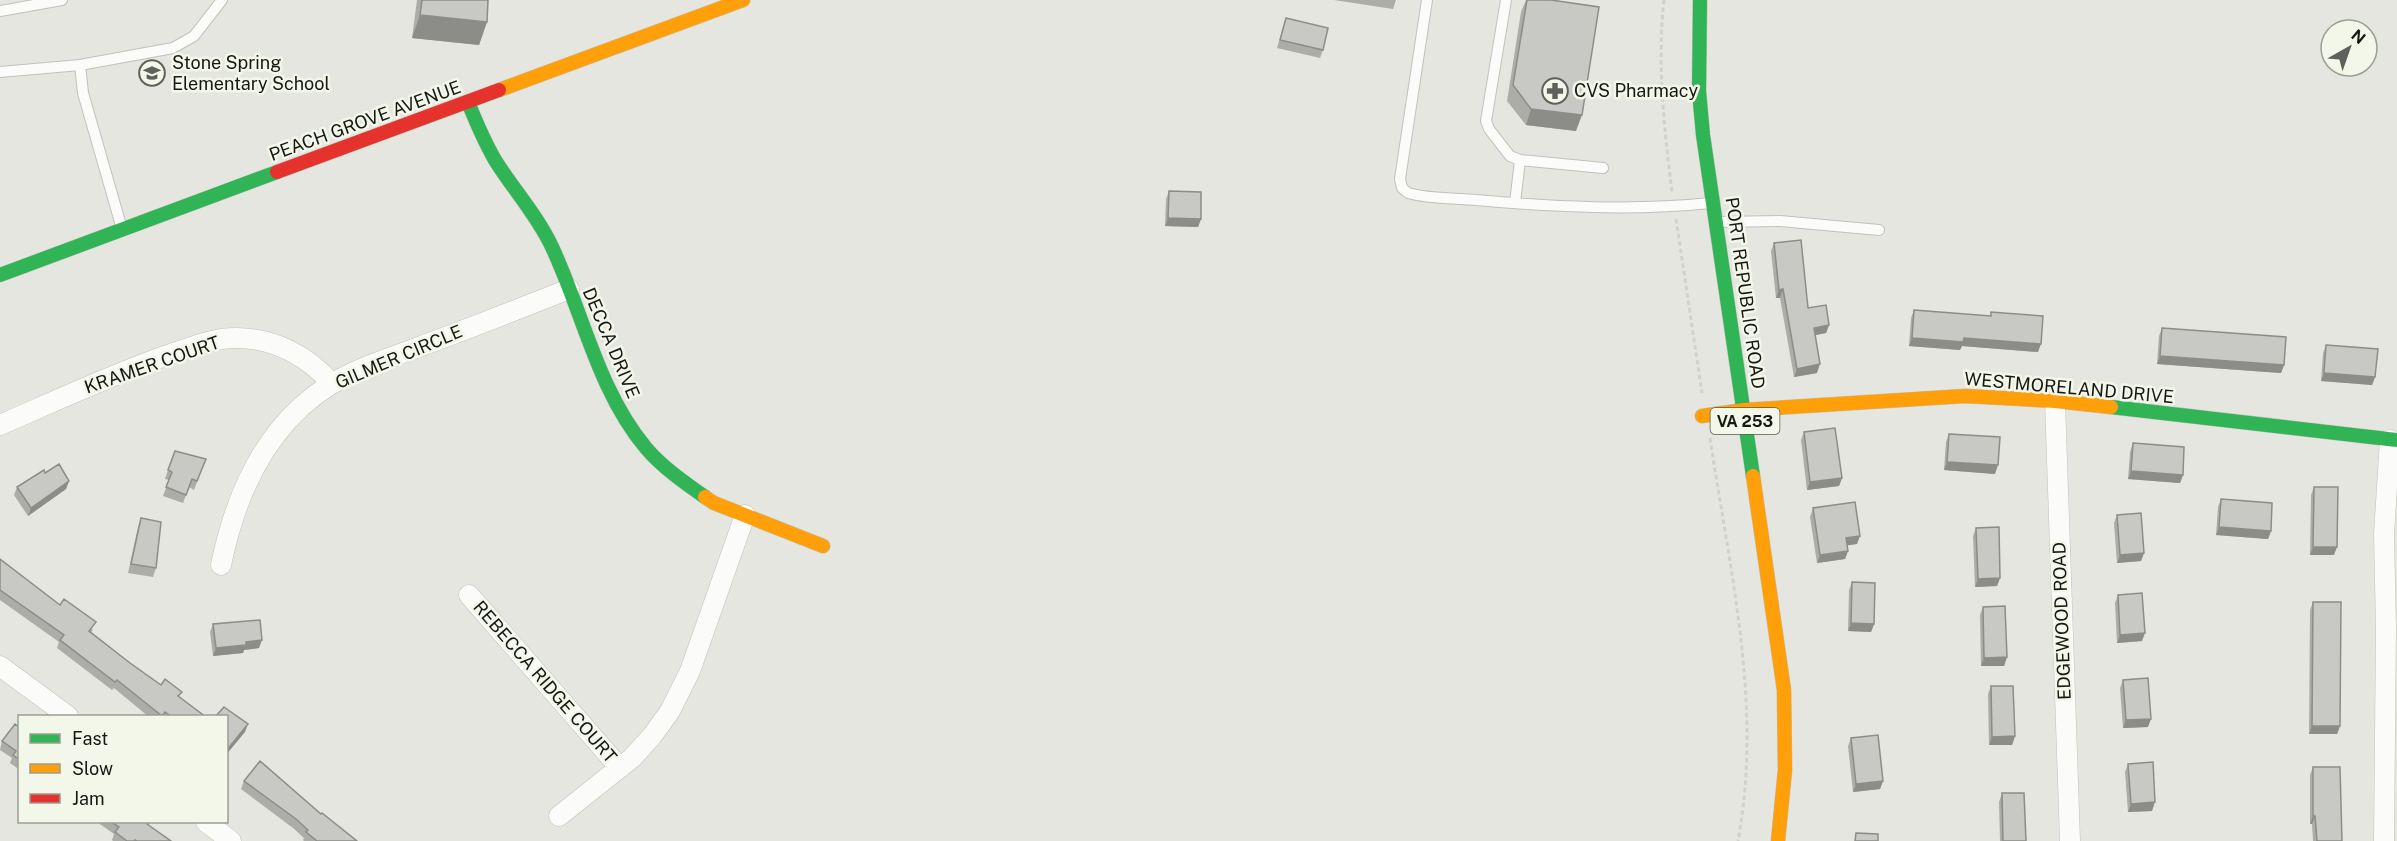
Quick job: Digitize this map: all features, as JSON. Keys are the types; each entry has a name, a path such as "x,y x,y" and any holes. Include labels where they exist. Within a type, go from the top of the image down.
{"main road":[{"name":"PEACH GROVE AVENUE","path":"0,274 468,102 706,6 743,0"},
{"name":"PORT REPUBLIC ROAD","path":"1700,0 1699,92 1703,135 1784,690 1785,770 1778,841"},
{"name":"DECCA DRIVE","path":"468,102 495,160 535,216 548,239 614,400 637,437 661,464 689,487 714,503 823,546"},
{"name":"WESTMORELAND DRIVE","path":"1702,416 1743,410 1965,396 2055,402 2394,440"}],"street":[{"name":"GILMER CIRCLE","path":"221,565 228,529 242,490 255,464 291,418 332,384 348,375 569,290"},
{"name":"KRAMER COURT","path":"0,425 122,372 205,342 225,339 255,340 284,348 311,363 332,384"},
{"name":"EDGEWOOD ROAD","path":"2055,402 2070,841"},
{"path":"2384,841 2386,629 2384,534 2394,440"},
{"path":"559,816 620,768 652,736 670,711 690,671 745,515"},
{"name":"REBECCA RIDGE COURT","path":"470,595 620,768"},
{"path":"0,667 66,715"},
{"path":"207,823 231,841"}],"lane":[{"path":"0,11 62,0"},
{"path":"0,72 80,65 173,48 194,36 222,0"},
{"path":"1427,0 1400,179 1402,188 1411,195 1515,203 1674,207 1714,202"},
{"path":"1506,0 1486,121 1488,129 1510,156 1520,160 1603,168"},
{"path":"80,65 83,93 122,229"},
{"path":"1515,203 1520,160"},
{"path":"1717,222 1780,221 1879,230"}],"path":[{"path":"1664,0 1661,24 1662,98 1670,173"},
{"path":"1676,221 1702,397"},
{"path":"1710,437 1747,683 1747,770 1738,841"}],"building":[{"path":"422,0 488,0 487,22 420,15"},
{"path":"1527,0 1551,0 1599,7 1582,115 1531,109 1513,85"},
{"path":"1286,18 1328,28 1323,50 1280,40"},
{"path":"1169,191 1201,192 1201,219 1168,218"},
{"path":"1801,240 1808,308 1826,305 1829,325 1814,328 1820,364 1797,369 1783,289 1779,290 1774,243"},
{"path":"1914,310 1991,316 1991,312 2043,316 2041,344 1964,338 1963,342 1912,338"},
{"path":"2162,328 2286,337 2284,365 2160,356"},
{"path":"2326,345 2378,349 2375,377 2324,373"},
{"path":"1835,428 1842,478 1810,482 1804,432"},
{"path":"1949,434 2000,437 1998,465 1947,462"},
{"path":"2133,443 2184,447 2183,475 2131,471"},
{"path":"175,451 206,459 197,481 192,479 186,495 166,487 172,472 168,470"},
{"path":"59,464 69,481 31,508 17,487 44,470 45,473"},
{"path":"2314,487 2338,487 2337,547 2313,547"},
{"path":"2221,499 2272,503 2271,531 2219,527"},
{"path":"1855,502 1860,536 1846,538 1848,551 1820,555 1813,508"},
{"path":"2141,513 2144,553 2120,555 2117,515"},
{"path":"141,518 161,522 156,568 131,564"},
{"path":"1999,527 2000,578 1978,579 1976,528"},
{"path":"0,559 60,605 64,599 96,622 89,631 161,685 165,679 182,692 178,696 203,715 169,715 165,712 161,715 117,680 115,682 60,640 64,635 0,590"},
{"path":"1852,582 1875,583 1874,624 1851,623"},
{"path":"2142,593 2145,633 2120,635 2118,595"},
{"path":"2313,602 2341,602 2340,726 2312,726"},
{"path":"2005,606 2007,657 1984,658 1983,607"},
{"path":"260,620 262,640 246,642 246,645 216,648 213,624"},
{"path":"2148,678 2151,719 2126,720 2123,680"},
{"path":"1991,686 2013,686 2015,736 1992,737"},
{"path":"224,707 248,724 228,749 228,715 217,715"},
{"path":"15,724 18,726 18,759 13,755 16,751 2,741"},
{"path":"1878,735 1883,781 1856,784 1851,738"},
{"path":"260,761 321,814 357,841 317,841 296,819 244,781"},
{"path":"2153,762 2155,802 2131,804 2128,764"},
{"path":"2313,767 2340,767 2342,841 2317,841 2315,816 2313,816"},
{"path":"2002,793 2024,793 2026,841 2003,841"},
{"path":"113,823 148,823 171,841 127,841 115,832 119,827"},
{"path":"1856,833 1878,834 1878,841 1855,841"}],"traffic: fast":[{"path":"1700,0 1699,91 1703,135 1753,476"},
{"path":"468,102 495,160 552,247 603,377 629,426 659,462 705,497"},
{"path":"0,275 277,172"},
{"path":"2111,407 2397,440"}],"traffic: slow":[{"path":"499,90 743,0"},
{"path":"1702,416 1744,410 1965,396 2111,407"},
{"path":"1753,476 1784,690 1785,770 1778,841"},
{"path":"705,497 714,503 823,546"}],"traffic: jam":[{"path":"277,172 499,90"}],"place":[{"name":"Stone Spring Elementary School","path":"152,73"},
{"name":"CVS Pharmacy","path":"1555,91"}]}
